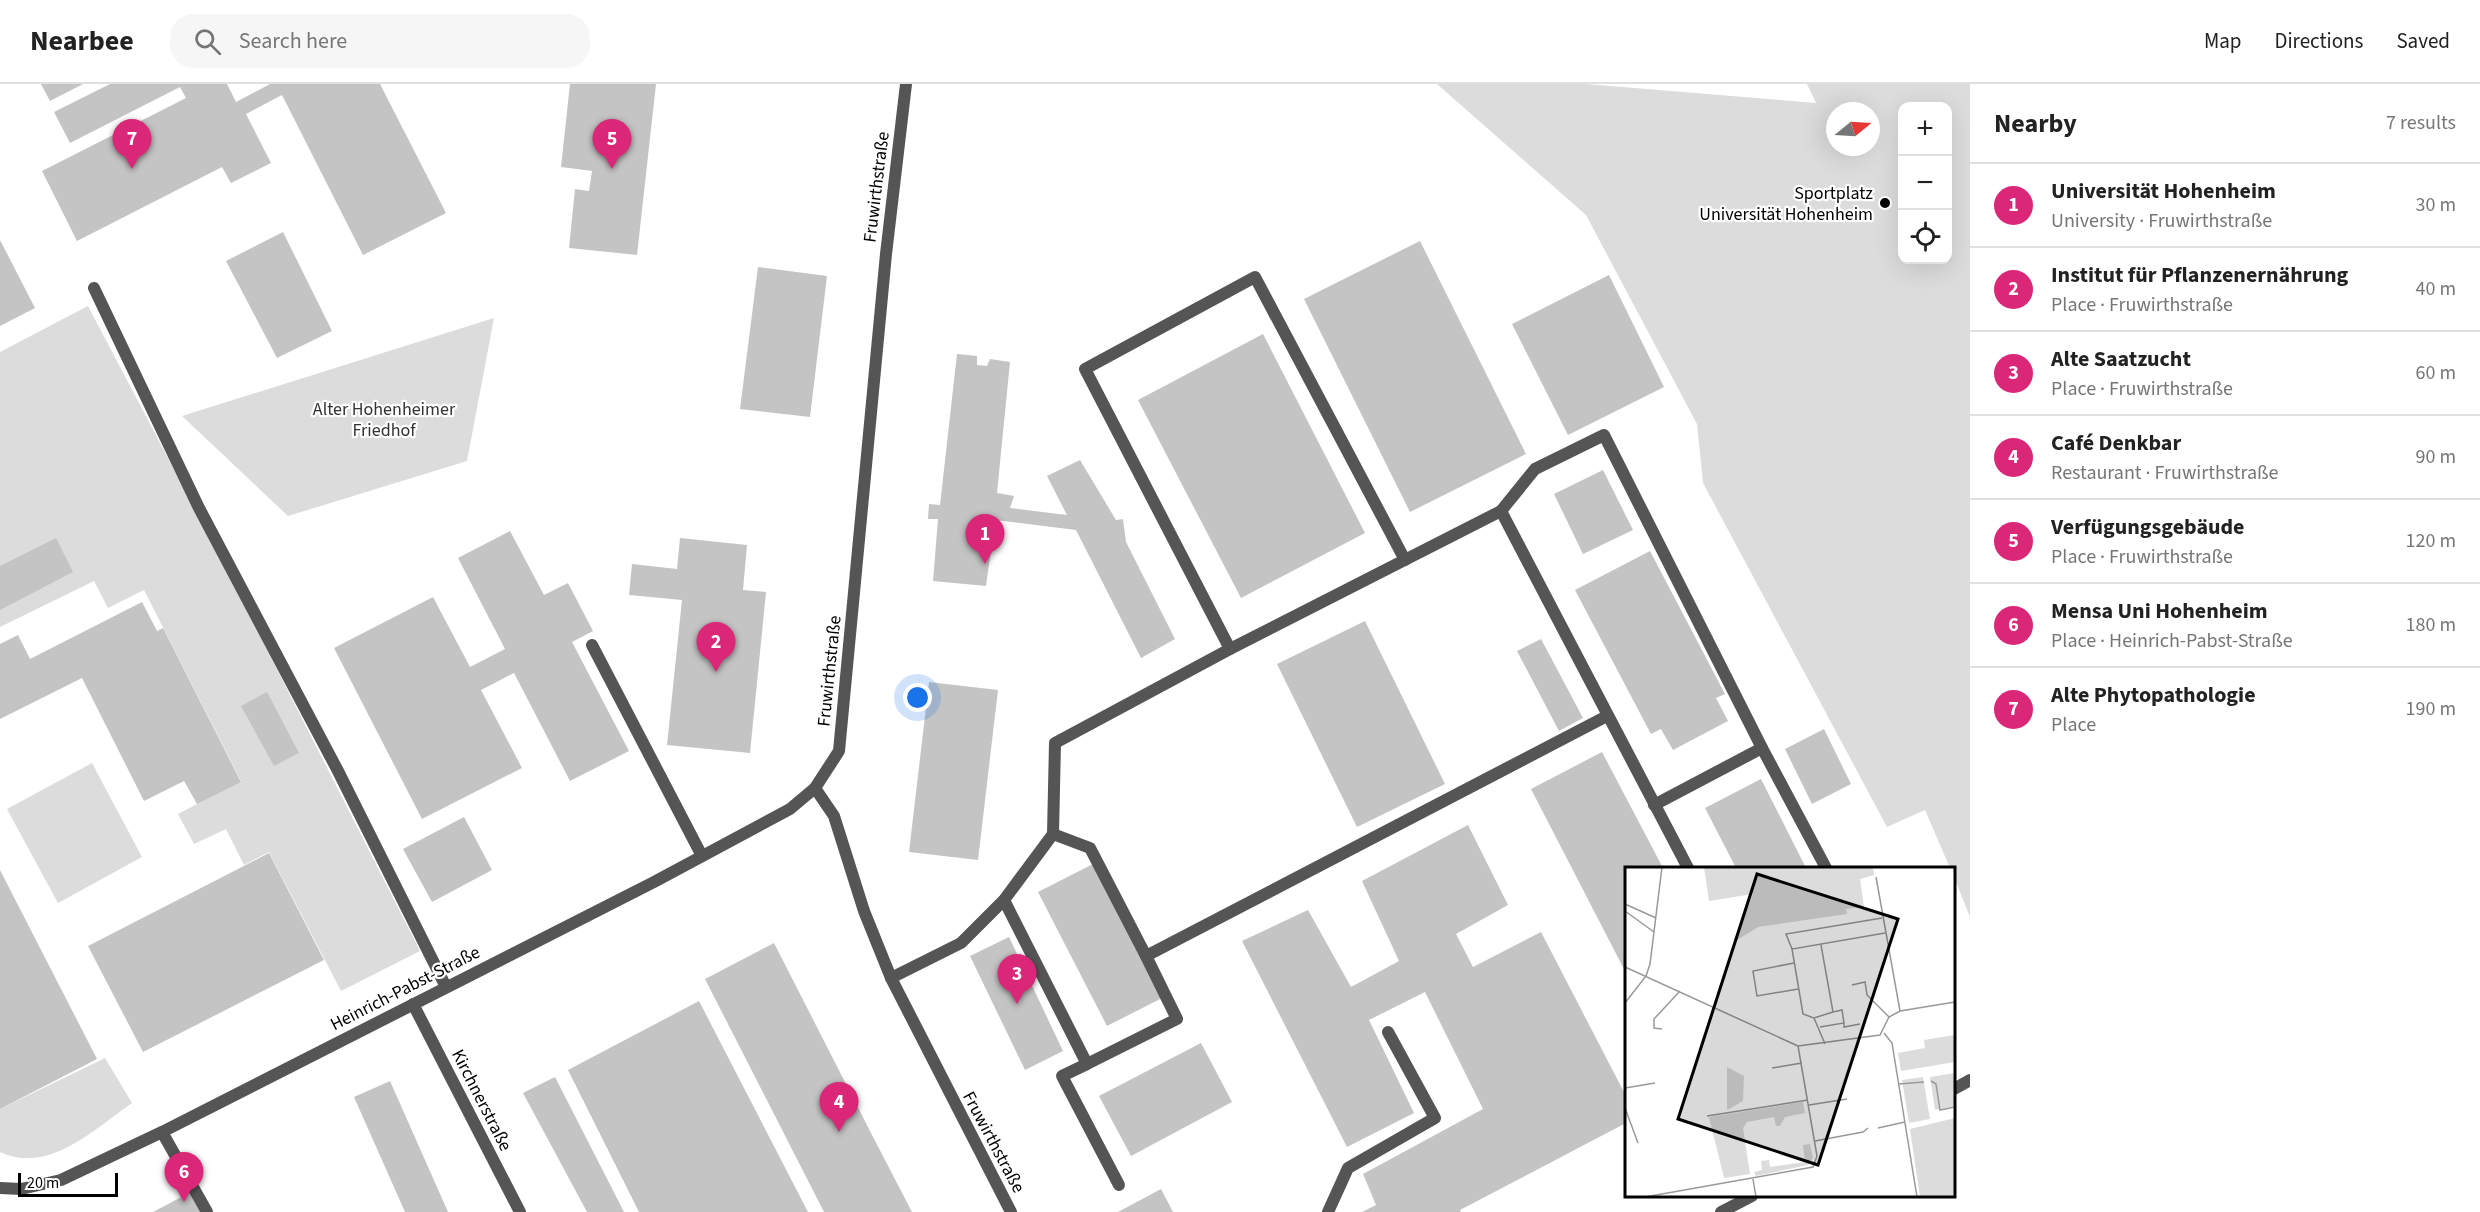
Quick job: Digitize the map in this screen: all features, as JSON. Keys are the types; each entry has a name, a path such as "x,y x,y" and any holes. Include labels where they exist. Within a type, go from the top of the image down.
{"street":[{"name":"Fruwirthstraße","path":"906,84 886,254 839,751 814,788 834,816 864,911 891,978 1011,1212"},
{"path":"1230,649 1085,369 1255,277 1405,560"},
{"path":"94,288 199,508 338,771 446,987"},
{"path":"891,978 961,943 1004,900 1053,834 1055,743 1230,649 1501,511 1535,469 1604,435 1762,748 1825,867"},
{"path":"1501,511 1606,716 1687,867"},
{"path":"592,645 702,856"},
{"path":"1146,956 1606,716"},
{"path":"1654,805 1762,748"},
{"name":"Heinrich-Pabst-Straße","path":"0,1188 21,1189 61,1180 162,1132 702,856 790,809 814,788"},
{"path":"1053,834 1090,848 1177,1018 1062,1076 1119,1185"},
{"path":"1004,900 1088,1064"},
{"name":"Kirchnerstraße","path":"413,1004 520,1212"},
{"path":"1328,1212 1348,1168 1435,1118 1388,1032"},
{"path":"1955,1088 1970,1080"},
{"path":"162,1132 207,1212"},
{"path":"1721,1212 1750,1197"}],"green space":[{"path":"1437,84 1586,84 1816,103 1807,84 1970,84 1970,917 1955,880 1955,867 1950,867 1925,810 1887,827 1703,483 1697,424 1586,215"},
{"path":"88,306 218,553 420,951 341,991 269,852 244,865 226,829 194,844 178,814 241,781 144,590 108,608 94,581 0,627 0,352"},
{"name":"Alter Hohenheimer Friedhof","path":"494,318 467,461 288,516 182,416"},
{"path":"92,763 142,857 58,903 7,809"},
{"path":"105,1058 132,1103 86,1136 53,1153 36,1158 18,1158 0,1152 0,1109"}],"building":[{"path":"41,84 83,84 50,101"},
{"path":"110,84 227,84 236,102 270,84 380,84 446,213 363,255 282,95 246,114 271,163 231,183 222,167 77,241 42,171 186,98 180,87 70,143 54,112"},
{"path":"570,84 656,84 637,255 569,248 575,189 589,191 592,171 561,167"},
{"path":"283,232 332,331 277,358 226,261"},
{"path":"0,240 35,308 0,326"},
{"path":"1420,241 1526,454 1410,512 1304,299"},
{"path":"758,267 827,276 810,417 740,409"},
{"path":"1609,275 1664,387 1568,435 1512,324"},
{"path":"1263,334 1365,533 1241,598 1138,400"},
{"path":"957,354 977,356 977,365 987,366 990,359 1010,362 997,493 1014,496 1010,508 1067,515 1047,476 1080,460 1116,520 1123,519 1126,542 1175,639 1141,658 1076,530 995,520 986,586 933,581 938,519 928,519 929,504 940,505"},
{"path":"1603,470 1633,530 1583,554 1554,494"},
{"path":"510,531 544,595 568,583 593,631 572,642 629,751 570,781 514,673 481,690 522,768 422,819 334,648 433,597 470,667 505,649 458,558"},
{"path":"56,538 73,572 0,610 0,566"},
{"path":"680,538 747,545 743,590 766,592 750,753 667,745 682,600 629,595 632,564 677,569"},
{"path":"1650,551 1725,694 1716,698 1728,721 1673,750 1661,729 1651,734 1575,590"},
{"path":"142,602 157,631 163,628 241,782 197,804 184,781 144,801 82,678 0,719 0,644 18,635 30,659"},
{"path":"1365,621 1445,784 1357,827 1277,664"},
{"path":"1541,639 1583,718 1559,731 1517,651"},
{"path":"929,682 998,690 978,860 909,852"},
{"path":"267,692 299,753 274,766 241,706"},
{"path":"1824,729 1851,784 1812,804 1785,749"},
{"path":"1602,752 1662,867 1625,867 1625,971 1531,789"},
{"path":"1761,779 1805,867 1735,867 1705,808"},
{"path":"464,817 492,870 432,902 403,849"},
{"path":"1468,825 1508,905 1456,934 1473,967 1541,932 1625,1094 1625,1124 1460,1210 1461,1212 1362,1212 1376,1205 1363,1174 1483,1109 1425,992 1369,1020 1414,1113 1347,1147 1242,941 1308,910 1351,987 1399,961 1362,881"},
{"path":"269,853 324,960 143,1052 88,946"},
{"path":"1093,864 1162,998 1107,1026 1038,892"},
{"path":"0,870 97,1059 0,1109"},
{"path":"1009,937 1063,1051 1025,1070 970,956"},
{"path":"774,943 912,1212 824,1212 705,979"},
{"path":"699,1001 808,1212 639,1212 568,1070"},
{"path":"1201,1043 1232,1102 1131,1156 1099,1096"},
{"path":"555,1077 624,1212 587,1212 523,1093"},
{"path":"390,1081 448,1212 405,1212 354,1097"},
{"path":"1161,1189 1173,1212 1118,1212"},
{"path":"191,1192 201,1212 153,1212"}],"place":[{"name":"Alte Phytopathologie","path":"132,169"},
{"name":"Verfügungsgebäude","path":"612,169"},
{"name":"Sportplatz Universität Hohenheim","path":"1885,203"},
{"name":"Universität Hohenheim","path":"985,564"},
{"name":"Institut für Pflanzenernährung","path":"716,672"},
{"name":"Alte Saatzucht","path":"1017,1004"},
{"name":"Café Denkbar","path":"839,1132"},
{"name":"Mensa Uni Hohenheim","path":"184,1202"}]}
